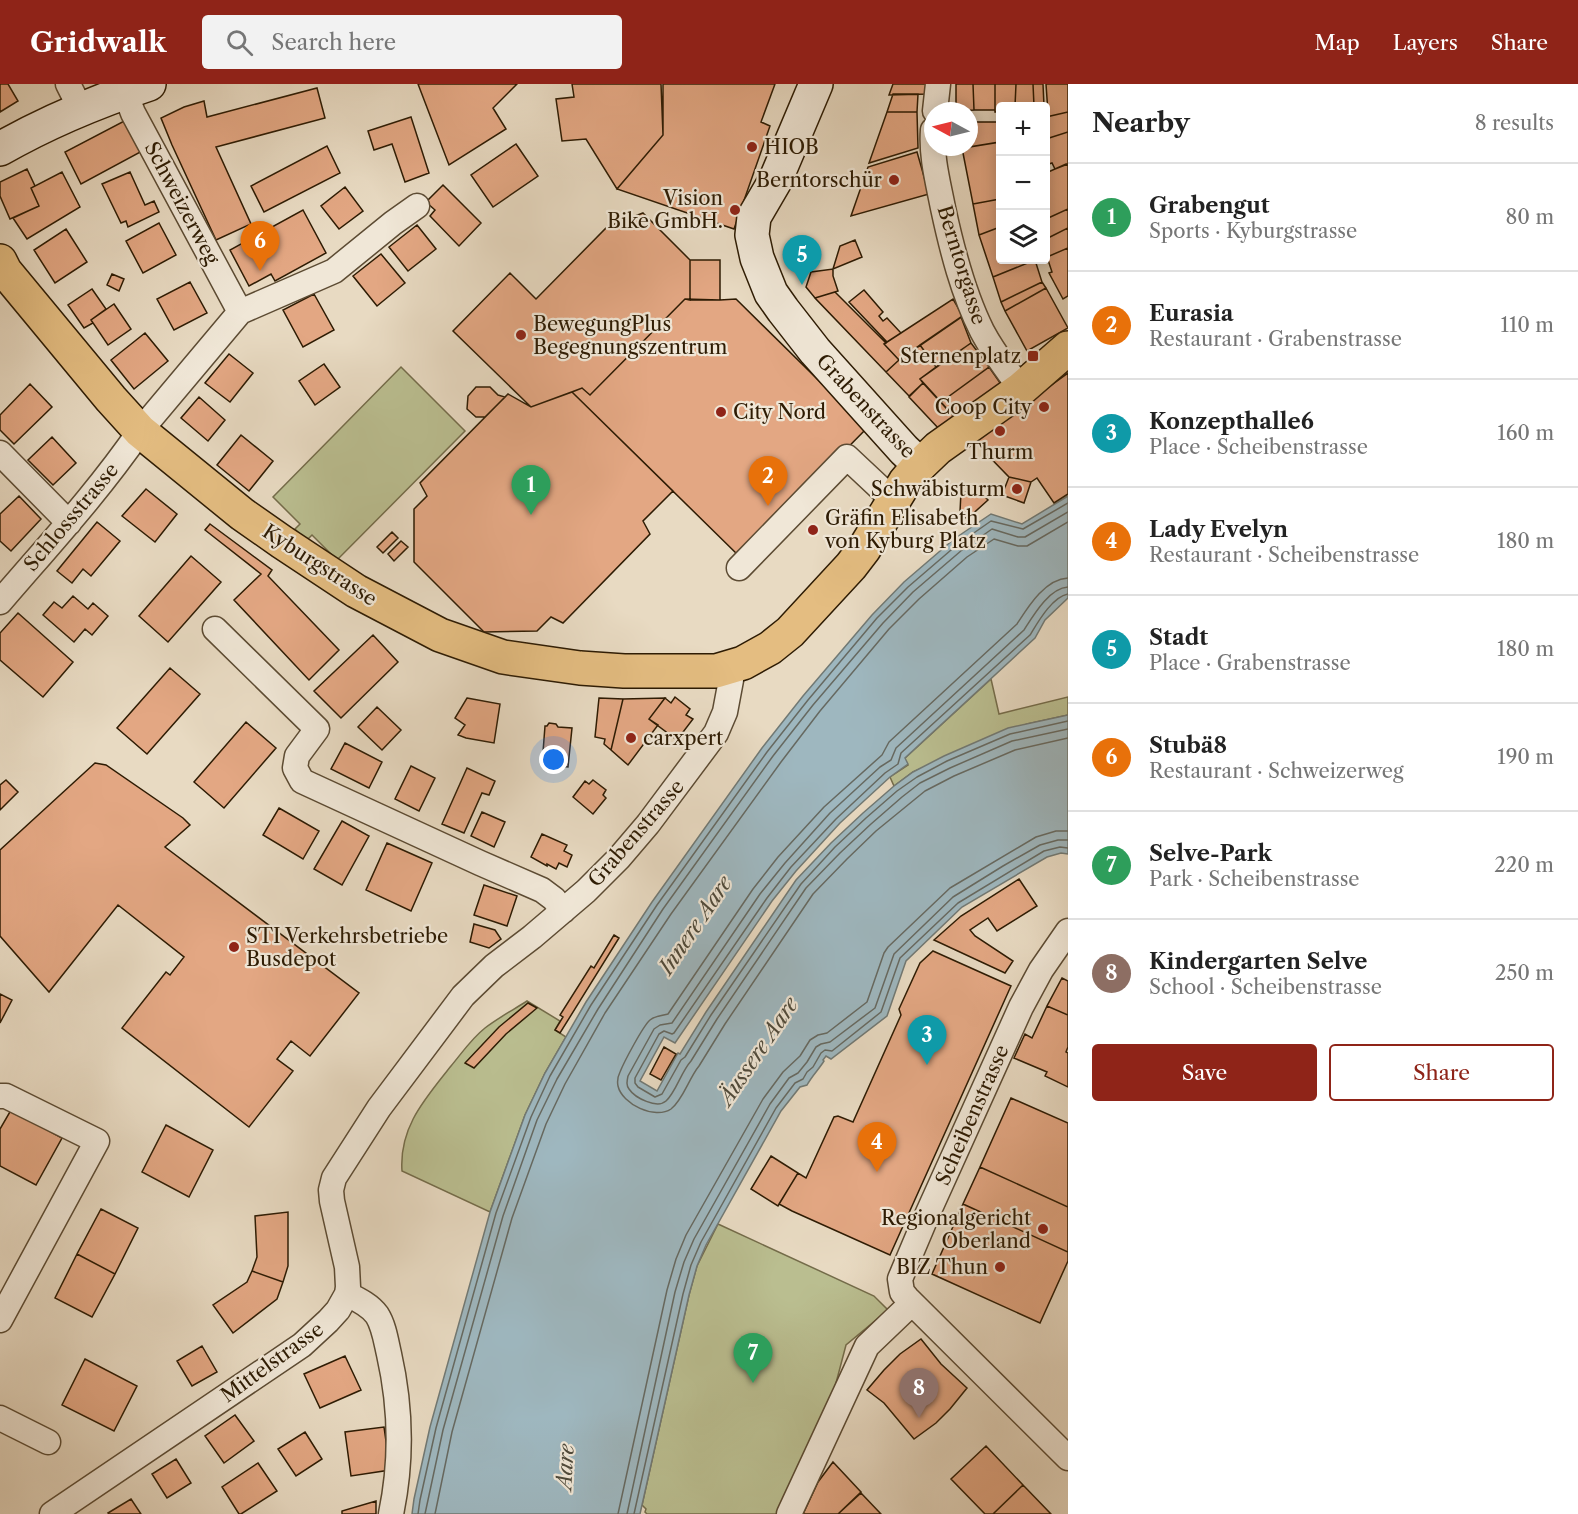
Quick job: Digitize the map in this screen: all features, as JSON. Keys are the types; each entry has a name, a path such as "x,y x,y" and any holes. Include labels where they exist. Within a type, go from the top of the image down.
{"main road":[{"name":"Grabenstrasse","path":"730,668 763,652 790,633 851,566 905,482 926,460 904,450 814,351 771,293 758,258 752,235 754,217 775,181 816,84"},
{"path":"0,149 40,128 74,97 137,88"},
{"name":"Kyburgstrasse","path":"2,266 140,431 242,514 356,591 440,635 503,657 580,668 624,671 692,672 730,668"},
{"path":"926,460 1021,389 1068,348"}],"street":[{"path":"936,102 938,84"},
{"name":"Schweizerweg","path":"137,88 134,113 240,312"},
{"name":"Berntorgasse","path":"933,156 951,246 972,308 991,346 1021,389"},
{"path":"140,431 240,312 334,271 417,206"},
{"name":"Schlossstrasse","path":"0,602 69,522 140,431"},
{"path":"0,453 69,522"},
{"path":"739,568 847,457 894,501"},
{"path":"215,629 317,729 297,756 295,768 302,781 542,890 554,899 563,911"},
{"name":"Grabenstrasse","path":"347,1294 349,1279 332,1201 331,1190 334,1178 379,1108 463,996 494,966 563,911 603,874 648,824 716,733 725,712 731,680 730,668"},
{"name":"Scheibenstrasse","path":"1068,931 1041,970 1021,1007 900,1279 902,1292 912,1303 1068,1458"},
{"path":"0,1096 6,1096 97,1141 0,1320"},
{"path":"347,1294 376,1313 384,1333 394,1375 399,1461 391,1514"},
{"name":"Mittelstrasse","path":"52,1514 302,1345 333,1316 347,1294"},
{"path":"789,1514 867,1346 912,1303"},
{"path":"0,1418 48,1442"}],"green space":[{"path":"401,367 465,431 337,560 312,535 306,541 295,529 300,524 273,497"},
{"path":"991,679 999,714 1068,697 1068,715 1027,724 913,772 894,786 890,777 908,765 904,759"},
{"path":"527,1001 560,1021 555,1030 566,1037 545,1073 525,1115 490,1212 402,1171 402,1155 409,1127 423,1102 467,1046 485,1028"},
{"path":"718,1224 874,1296 888,1310 846,1345 826,1421 783,1514 647,1514 642,1505 689,1295 697,1266"}],"water":[{"path":"1068,496 1068,598 1045,620 1035,638 905,758 908,764 890,777 840,823 796,871 772,901 675,1043 664,1037 640,1081 657,1091 678,1053 680,1054 796,880 863,813 913,772 1008,728 1068,715 1068,854 1061,853 1047,857 962,907 906,961 887,1016 831,1059 826,1056 807,1085 800,1087 781,1111 706,1245 697,1266 640,1514 412,1514 430,1427 490,1212 525,1115 545,1073 586,1002 652,902 762,748 872,615 904,582 954,539 991,514 1022,524"}],"building":[{"path":"0,84 8,84 18,101 0,112"},
{"path":"418,84 517,84 493,108 506,129 449,165"},
{"path":"572,84 661,84 663,135 617,189 586,139 562,141 556,99 574,97"},
{"path":"663,84 775,84 761,122 770,126 734,229 617,189 663,135"},
{"path":"893,84 931,84 928,94 889,95"},
{"path":"956,84 973,84 974,102 956,102"},
{"path":"973,84 995,84 995,110 978,110 978,102 974,102"},
{"path":"995,84 1016,84 1015,102 996,102 995,112"},
{"path":"1016,84 1033,84 1034,102 1015,102"},
{"path":"1033,84 1043,84 1044,102 1034,102"},
{"path":"1046,84 1068,84 1068,112 1050,116 1050,102 1047,102"},
{"path":"317,88 325,118 216,147 251,224 216,240 161,118 204,101 207,117"},
{"path":"893,94 918,94 917,112 887,112"},
{"path":"887,112 917,112 918,148 869,163"},
{"path":"1068,112 1068,132 1050,138 1050,116"},
{"path":"411,117 429,173 405,182 392,144 374,150 368,131"},
{"path":"130,118 146,149 81,184 65,152"},
{"path":"978,122 996,122 996,143 978,146"},
{"path":"1068,132 1068,164 1055,169 1052,163 1050,164 1050,138"},
{"path":"996,143 996,200 973,204 964,156 978,156 978,145"},
{"path":"516,144 538,176 493,207 471,175"},
{"path":"327,146 340,173 264,212 251,186"},
{"name":"Berntorschür","path":"917,152 929,194 851,216 868,167"},
{"path":"1068,164 1068,209 1050,217 1050,210 1050,171"},
{"path":"27,169 35,186 31,188 39,206 10,219 0,196 0,182"},
{"path":"62,172 80,207 27,239 13,218 39,206 31,188"},
{"path":"130,172 145,205 154,201 159,212 128,227 126,221 121,223 102,184"},
{"path":"443,185 481,223 459,246 430,216 435,210 426,202"},
{"path":"345,187 363,211 339,229 321,206"},
{"path":"996,200 996,229 979,235 973,204"},
{"path":"1068,209 1068,228 1050,237 1050,217"},
{"path":"303,210 326,253 275,281 271,274 249,286 230,250"},
{"path":"643,213 690,260 690,300 685,299 590,395 582,388 531,407 453,331 510,273 536,299 607,227"},
{"path":"159,223 176,255 143,273 126,241"},
{"path":"417,225 436,249 408,271 389,247"},
{"path":"1068,228 1068,248 1050,256 1050,237"},
{"path":"66,229 87,262 55,283 34,250"},
{"path":"996,229 996,264 1025,264 993,277 979,235"},
{"path":"855,240 862,257 833,269 840,246"},
{"path":"1068,248 1068,296 1063,299 1049,273 1052,272 1050,256"},
{"path":"381,254 405,283 377,306 353,276"},
{"path":"690,260 720,260 720,300 690,300"},
{"path":"1025,264 1036,264 1042,282 1001,302 993,277"},
{"path":"833,269 838,291 815,298 806,287 811,272"},
{"path":"112,274 124,279 119,291 107,285"},
{"path":"190,282 207,313 174,330 157,299"},
{"path":"1042,282 1046,288 1005,311 1001,302"},
{"path":"1046,288 1068,328 1027,351 1005,311"},
{"path":"92,289 106,309 91,320 93,323 84,328 68,305"},
{"path":"864,290 883,312 879,316 883,321 887,318 901,333 887,342 849,302"},
{"path":"835,292 886,343 884,344 899,360 886,372 815,298"},
{"path":"314,294 334,330 303,347 283,310"},
{"name":"City Nord","path":"685,299 736,299 867,428 740,557 572,392 582,388 590,395"},
{"path":"953,299 963,316 899,360 884,344"},
{"path":"114,304 131,329 108,345 91,320"},
{"path":"961,317 971,343 936,367 920,345"},
{"path":"145,333 168,361 134,389 111,360"},
{"path":"971,343 989,367 941,402 920,379"},
{"path":"920,345 936,367 920,379 923,383 909,396 886,372"},
{"path":"229,354 253,373 230,402 205,383"},
{"path":"324,364 340,387 315,405 299,381"},
{"path":"989,367 1003,387 956,419 941,402"},
{"name":"Coop City","path":"1068,373 1068,494 1054,503 1037,478 1031,482 1009,477 974,441"},
{"path":"923,383 956,419 940,430 909,397"},
{"path":"30,384 52,407 14,444 0,430 0,415"},
{"path":"476,387 490,387 498,395 505,397 485,417 476,417 467,409 468,396"},
{"path":"572,392 673,491 643,521 650,534 563,623 551,617 537,631 484,632 414,562 414,509 427,496 420,483 508,394 531,407"},
{"path":"199,397 225,420 208,441 181,418"},
{"path":"241,435 273,461 249,491 217,465"},
{"path":"52,437 76,463 53,485 28,460"},
{"name":"Schwäbisturm","path":"1009,477 1031,482 1024,503 1002,495"},
{"path":"976,487 988,500 967,519 960,512 961,492 970,492"},
{"path":"146,489 177,514 155,542 122,516"},
{"path":"19,496 41,519 11,551 0,541 0,514"},
{"path":"97,522 120,541 91,576 83,569 72,583 57,571"},
{"path":"210,524 272,570 268,576 339,650 309,680 234,600 261,574 205,530"},
{"path":"392,532 398,538 383,553 377,547"},
{"path":"401,541 408,547 394,561 388,554"},
{"path":"191,556 221,582 168,642 139,616"},
{"path":"73,596 88,609 93,603 108,616 92,635 85,629 74,642 43,615 54,602 62,608"},
{"path":"18,613 73,662 43,697 0,660 0,633"},
{"path":"373,635 398,662 341,718 314,691"},
{"path":"170,668 200,694 147,754 117,728"},
{"path":"675,697 690,709 686,715 693,719 677,740 649,719 665,698 671,703"},
{"path":"467,698 500,704 494,743 458,735 465,725 455,718"},
{"path":"599,698 623,699 611,750 604,744 605,739 595,737"},
{"name":"carxpert","path":"665,698 649,719 658,725 628,765 611,750 623,699"},
{"path":"377,707 401,730 382,750 358,727"},
{"path":"246,722 276,748 224,808 194,782"},
{"path":"549,723 556,724 558,727 572,728 568,767 558,766 558,770 551,769 552,765 542,765 545,726"},
{"path":"345,743 382,762 369,788 331,769"},
{"name":"STI Verkehrsbetriebe Busdepot","path":"95,763 106,765 190,825 165,847 359,993 310,1056 291,1041 277,1059 293,1071 249,1127 122,1028 166,972 170,975 184,957 118,905 49,992 0,936 0,850"},
{"path":"411,766 435,778 419,811 395,799"},
{"path":"467,768 495,781 489,795 482,793 464,833 442,824"},
{"path":"6,780 18,792 0,810 0,785"},
{"path":"593,780 606,790 603,795 606,798 593,814 573,797 585,781 589,784"},
{"path":"279,808 319,831 303,859 263,835"},
{"path":"482,812 505,822 494,847 471,836"},
{"path":"342,821 369,836 342,885 314,869"},
{"path":"542,834 567,845 564,851 572,855 567,867 559,863 556,869 531,857"},
{"path":"387,843 432,863 411,911 366,890"},
{"path":"1019,879 1037,906 997,931 988,918 970,930 975,936 1013,961 1005,973 934,940 961,916"},
{"path":"484,885 517,896 507,926 474,915"},
{"path":"474,924 495,930 501,939 489,948 470,942"},
{"path":"614,935 619,938 560,1033 555,1030 563,1017 560,1015 591,966 594,968"},
{"path":"933,951 1011,986 890,1255 779,1204 798,1173 806,1178 834,1117 838,1116 853,1122 901,1015 899,1009 920,963"},
{"path":"1062,978 1068,981 1068,1015 1047,1006"},
{"path":"0,994 12,1000 0,1023"},
{"path":"528,1003 537,1008 506,1034 474,1068 465,1063 499,1027"},
{"path":"1047,1006 1068,1015 1066,1052 1068,1053 1068,1087 1045,1076 1047,1072 1014,1058 1025,1034 1032,1038"},
{"path":"664,1047 676,1054 661,1080 650,1074"},
{"path":"1011,1098 1068,1123 1068,1207 980,1167"},
{"path":"11,1110 62,1138 36,1185 0,1166 0,1129"},
{"path":"166,1125 213,1150 189,1197 142,1172"},
{"path":"771,1156 798,1173 778,1206 751,1189"},
{"name":"Regionalgericht Oberland","path":"980,1167 1068,1207 1068,1252 963,1204"},
{"name":"BIZ Thun","path":"963,1204 1068,1252 1068,1261 1040,1323 932,1274"},
{"path":"101,1209 138,1228 115,1274 77,1254"},
{"path":"288,1212 288,1266 283,1282 252,1271 257,1257 255,1216"},
{"path":"77,1254 115,1274 92,1317 55,1298"},
{"path":"252,1271 283,1282 277,1299 233,1333 213,1305 247,1282"},
{"path":"921,1339 941,1364 967,1388 936,1423 914,1439 884,1403 867,1390 900,1354"},
{"path":"202,1346 217,1372 192,1386 177,1361"},
{"path":"345,1356 361,1390 320,1408 304,1374"},
{"path":"85,1359 137,1386 114,1431 62,1405"},
{"path":"235,1415 254,1441 224,1463 205,1436"},
{"path":"384,1427 390,1470 351,1476 345,1432"},
{"path":"305,1432 322,1459 296,1476 278,1449"},
{"path":"986,1446 1023,1485 993,1514 985,1514 951,1479"},
{"path":"176,1459 191,1483 167,1498 152,1474"},
{"path":"833,1462 861,1492 838,1514 803,1514 818,1482"},
{"path":"258,1463 277,1491 239,1514 222,1487"},
{"path":"1023,1485 1051,1514 993,1514"},
{"path":"861,1493 881,1514 838,1514"},
{"path":"131,1499 141,1514 108,1513"},
{"path":"376,1501 376,1514 342,1514 342,1511"}],"place":[{"name":"HIOB","path":"752,147"},
{"name":"Berntorschür","path":"894,180"},
{"name":"Vision Bike GmbH.","path":"735,210"},
{"name":"Stubä8","path":"260,271"},
{"name":"Stadt","path":"802,285"},
{"name":"BewegungPlus Begegnungszentrum","path":"521,335"},
{"name":"Sternenplatz","path":"1033,356"},
{"name":"Coop City","path":"1044,407"},
{"name":"City Nord","path":"721,412"},
{"name":"Thurm","path":"1000,431"},
{"name":"Schwäbisturm","path":"1017,489"},
{"name":"Eurasia","path":"768,506"},
{"name":"Grabengut","path":"531,515"},
{"name":"Gräfin Elisabeth von Kyburg Platz","path":"813,530"},
{"name":"carxpert","path":"631,738"},
{"name":"STI Verkehrsbetriebe Busdepot","path":"234,947"},
{"name":"Konzepthalle6","path":"927,1065"},
{"name":"Lady Evelyn","path":"877,1172"},
{"name":"Regionalgericht Oberland","path":"1043,1229"},
{"name":"BIZ Thun","path":"1000,1267"},
{"name":"Selve-Park","path":"753,1383"},
{"name":"Kindergarten Selve","path":"919,1418"}],"water label":[{"name":"Innere Aare","path":"695,925"},
{"name":"Äussere Aare","path":"758,1051"},
{"name":"Aare","path":"565,1467"}]}
